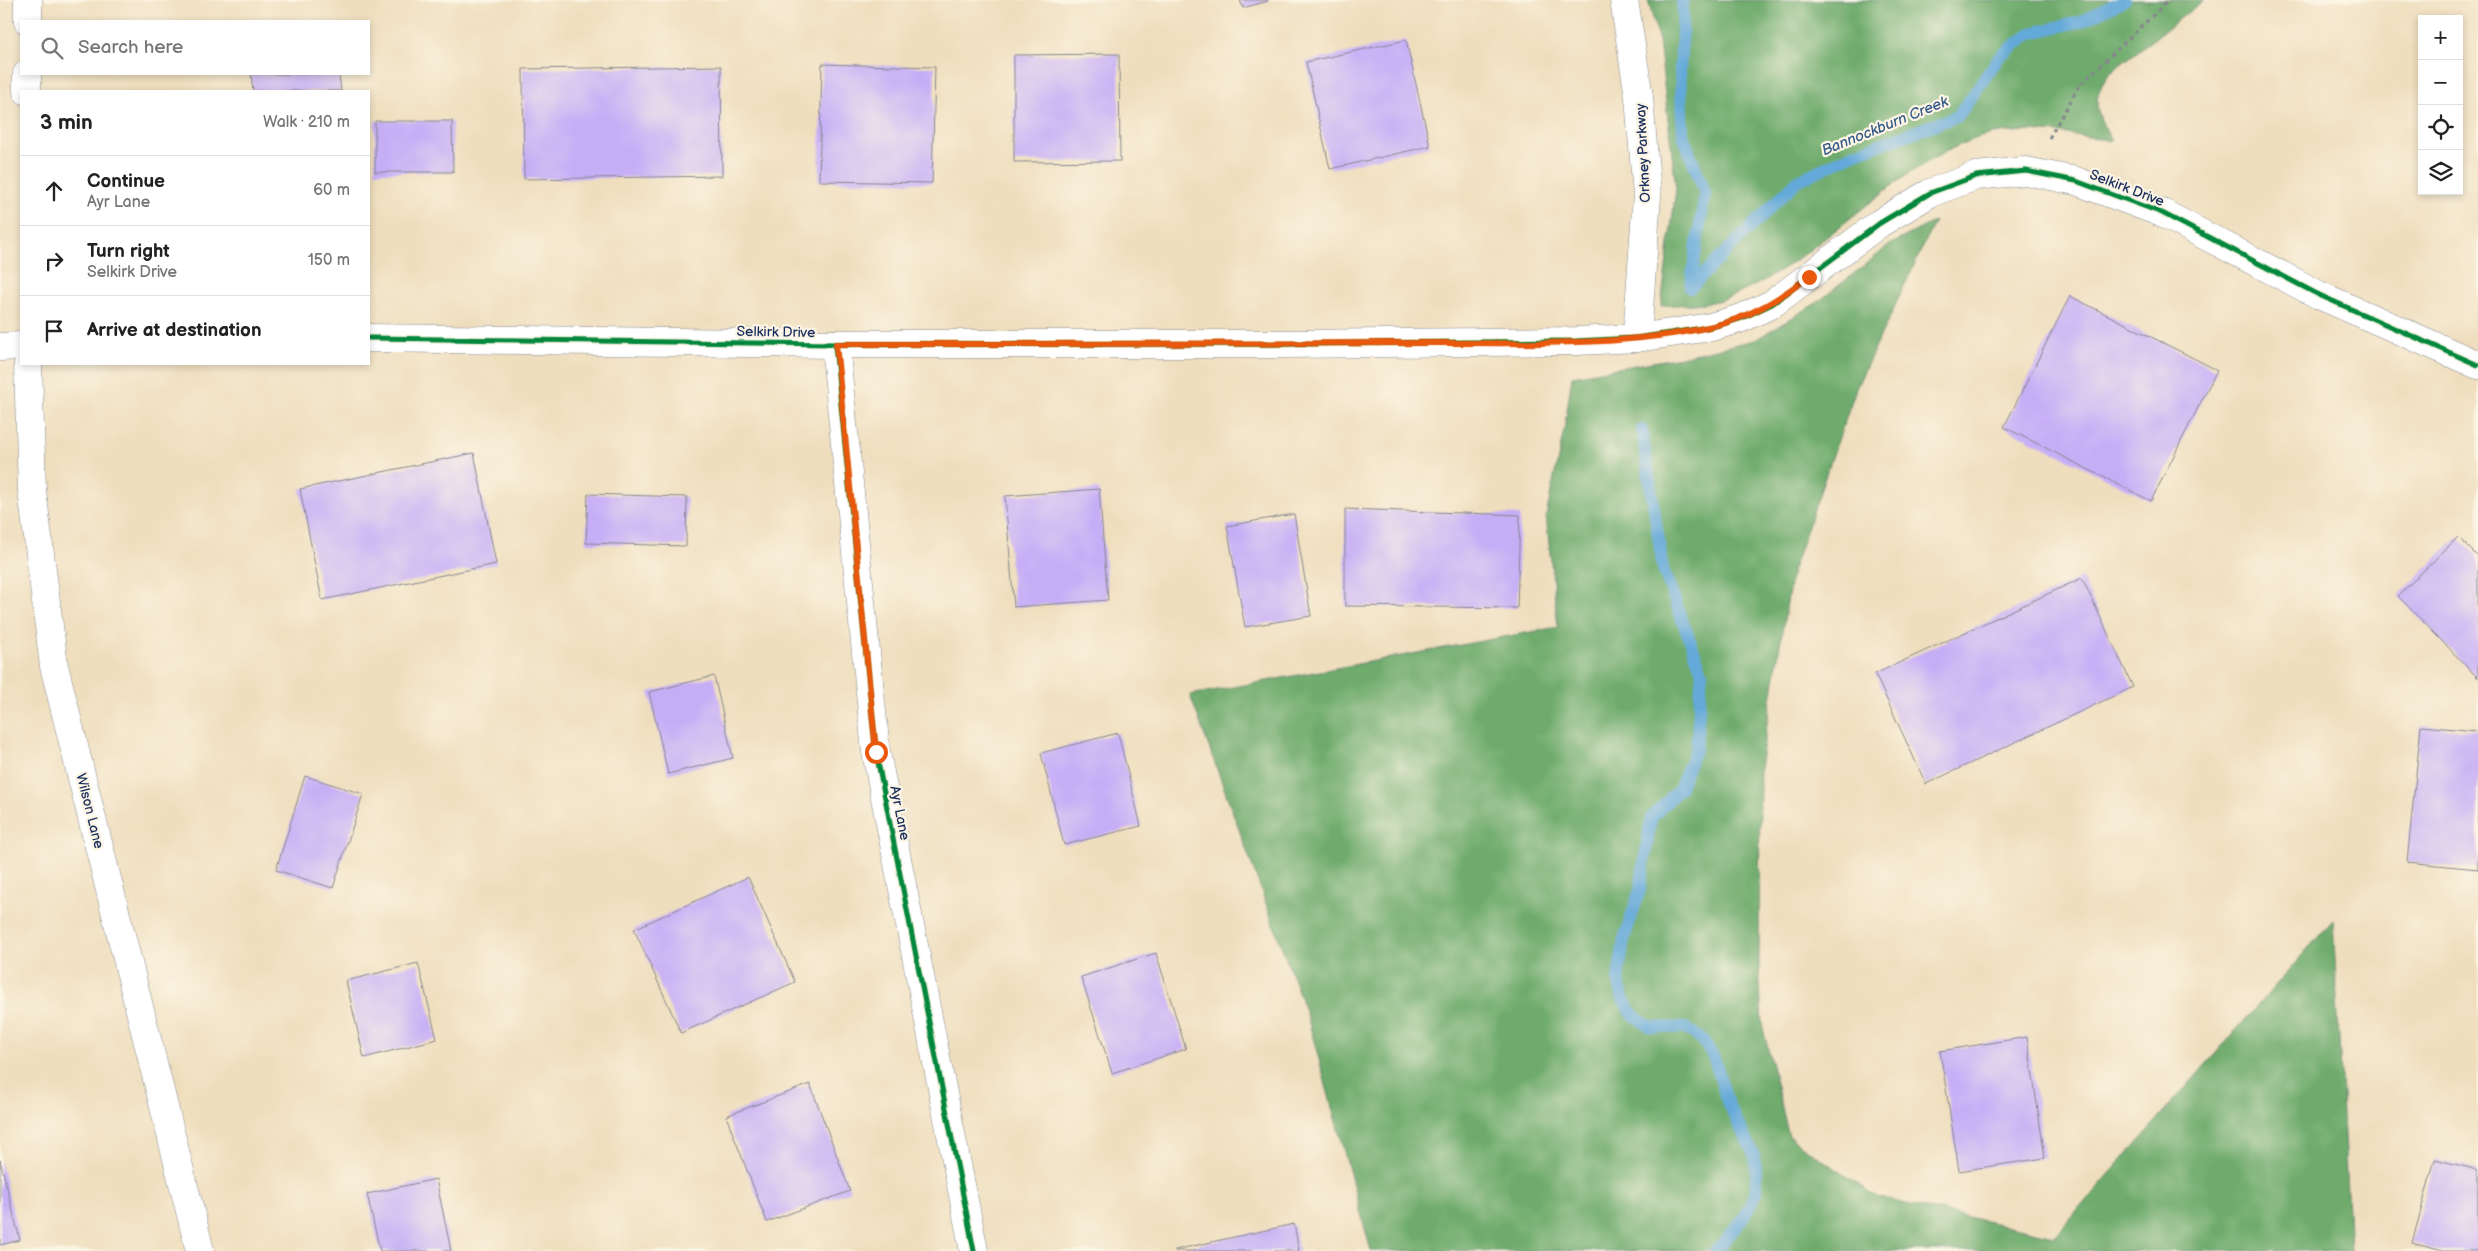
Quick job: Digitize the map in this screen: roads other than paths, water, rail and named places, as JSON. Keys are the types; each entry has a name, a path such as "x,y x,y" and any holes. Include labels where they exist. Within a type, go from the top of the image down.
{"street":[{"path":"28,0 28,20"},
{"name":"Orkney Parkway","path":"1624,0 1639,97 1647,196 1637,338"},
{"path":"28,75 28,90"},
{"name":"Selkirk Drive","path":"370,338 836,344 1296,344 1577,341 1637,338 1711,327 1742,318 1772,304 1880,223 1930,193 1976,176 2026,171 2076,181 2162,213 2319,296 2478,365"},
{"name":"Ayr Lane","path":"836,344 876,752 974,1251"},
{"path":"0,347 20,346"},
{"name":"Wilson Lane","path":"28,365 32,490 54,666 200,1251"}],"waterway":[{"path":"1682,0 1680,72 1683,135 1705,193 1690,288"},
{"name":"Bannockburn Creek","path":"1690,288 1797,181 1853,154 1958,116 2000,56 2031,33 2079,22 2124,0"},
{"name":"Bannockburn Creek","path":"1642,430 1663,569 1702,672 1696,748 1679,789 1651,818 1640,890 1624,939 1618,979 1623,999 1634,1016 1651,1027 1685,1028 1702,1039 1714,1058 1728,1104 1755,1156 1757,1190 1744,1217 1716,1251"}]}
